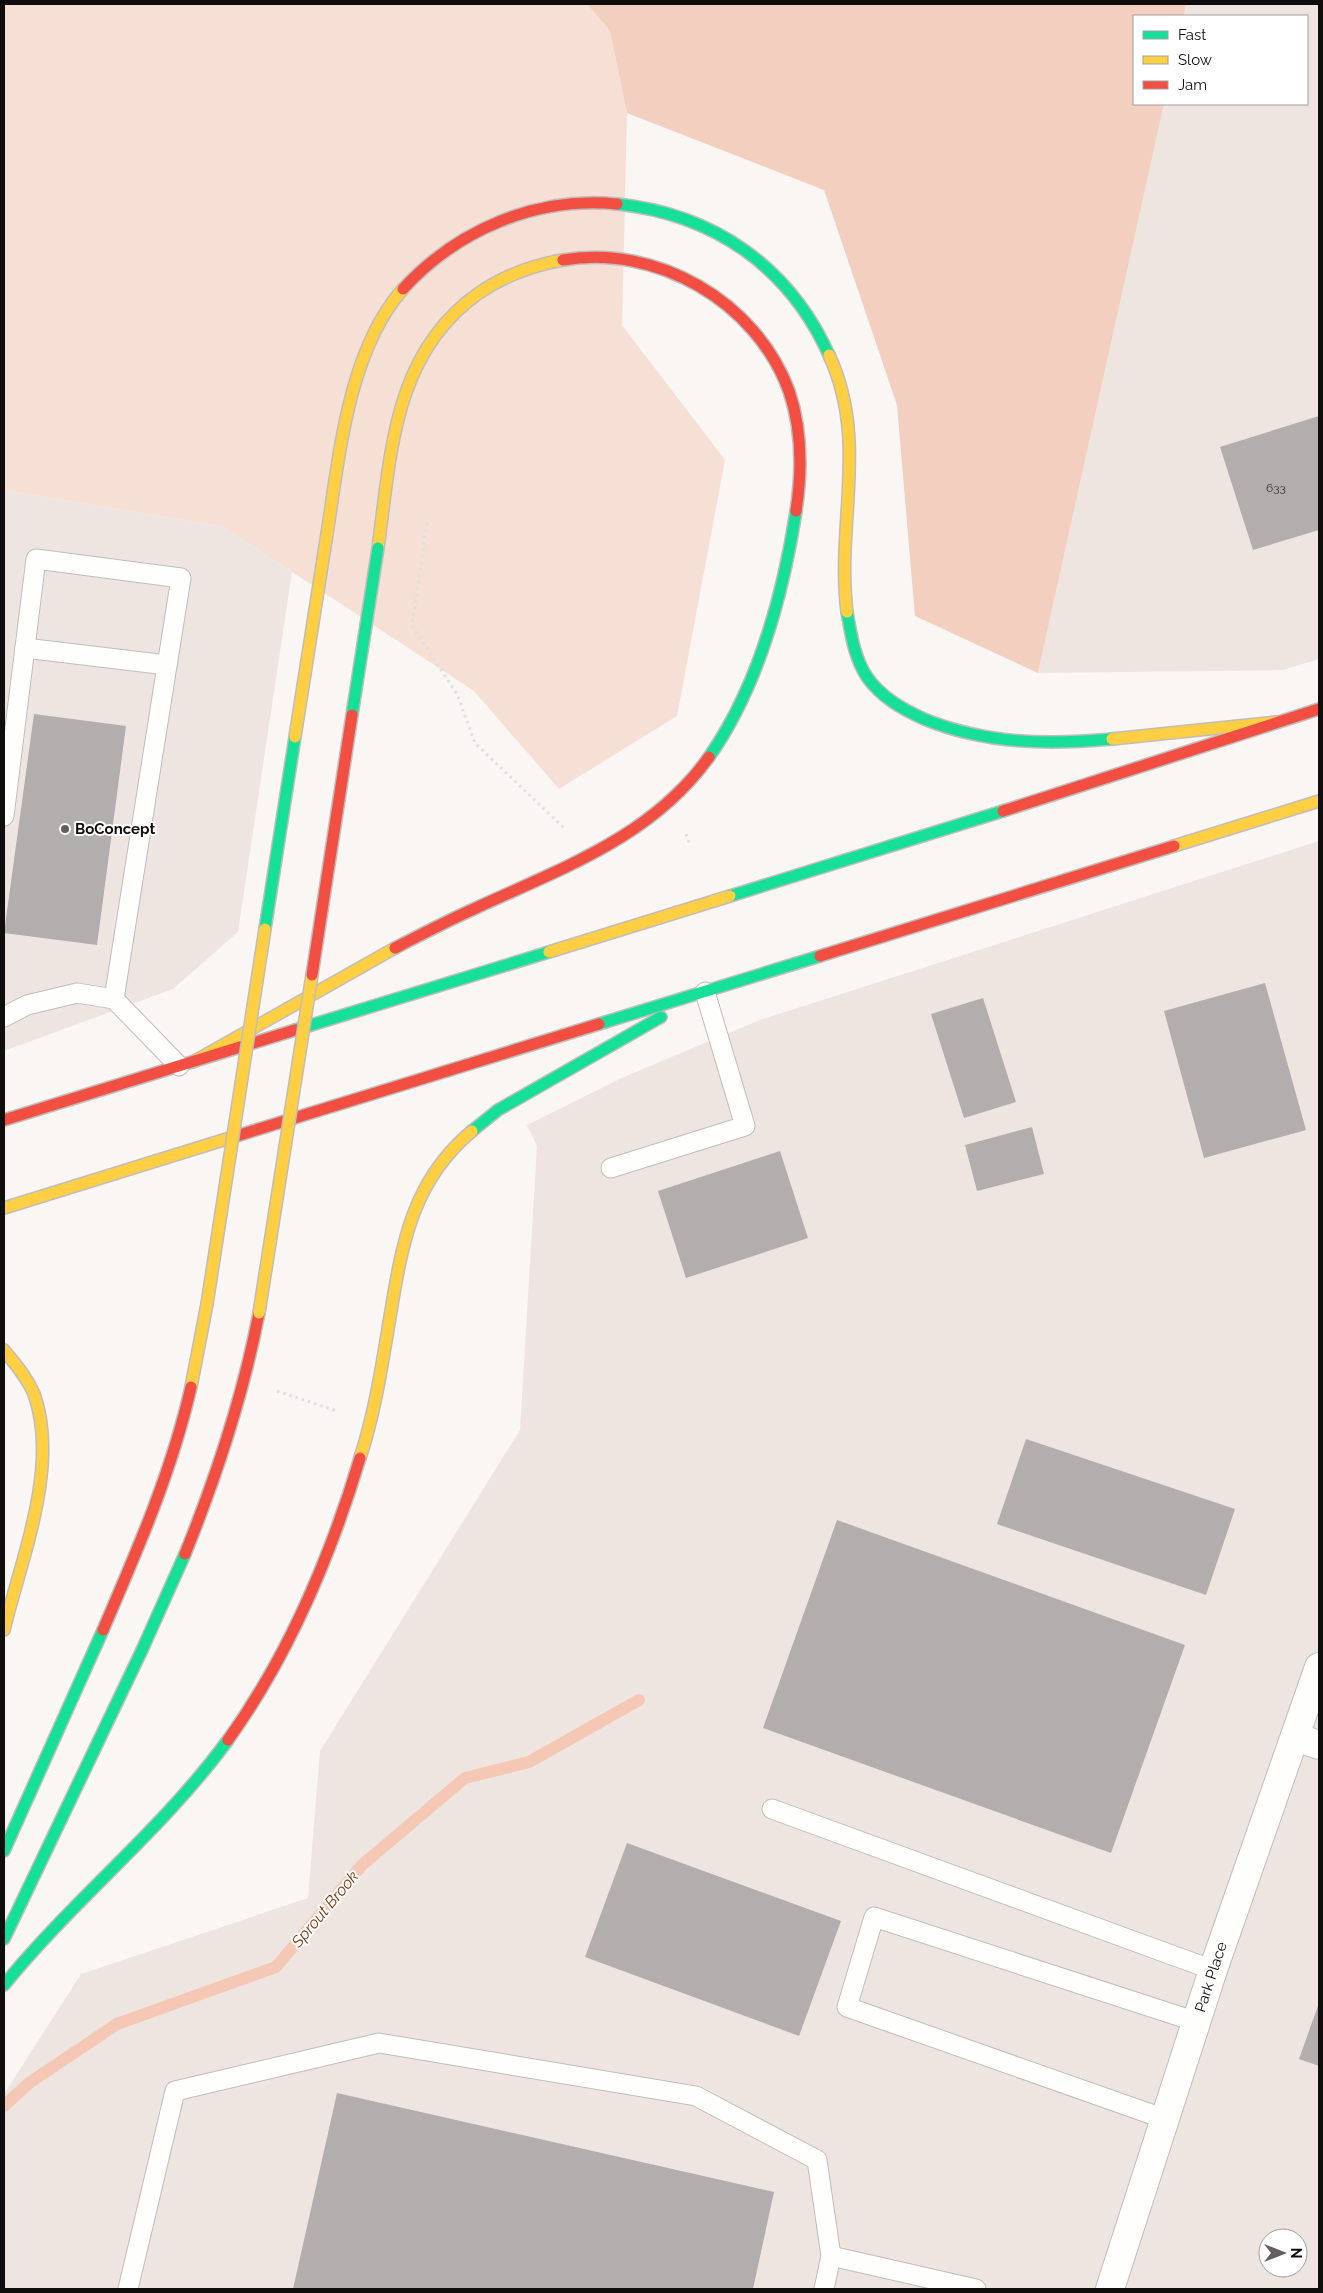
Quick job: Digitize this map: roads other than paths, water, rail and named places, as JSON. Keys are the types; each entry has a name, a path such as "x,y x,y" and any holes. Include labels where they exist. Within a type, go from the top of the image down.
{"highway":[{"path":"4,1850 104,1628 157,1498 181,1431 198,1356 207,1304 326,540 350,408 367,352 380,323 398,295 420,270 449,247 484,227 519,212 584,203 619,203 652,208 708,227 741,246 761,262 794,296 815,325 833,358 844,393 850,426 851,463 845,580 846,618 854,648 869,679 891,702 958,732 994,740 1028,743 1066,744 1276,722"},
{"path":"4,1939 139,1656 198,1520 238,1410 251,1362 259,1313 378,548 392,452 407,390 422,355 441,328 463,305 490,285 543,262 570,256 620,257 646,261 692,280 719,297 741,317 780,370 792,400 801,460 791,541 780,587 752,674 731,718 706,761 684,787 662,808 633,830 601,848 447,921 361,966 186,1064"},
{"path":"4,1120 962,824 1319,709"},
{"path":"4,1208 1319,801"},
{"path":"4,1985 43,1937 188,1789 253,1706 279,1663 322,1568 357,1469 371,1422 407,1228 417,1199 431,1174 457,1143 498,1110 705,992"},
{"path":"4,1350 27,1381 37,1402 44,1449 36,1503 4,1630"}],"street":[{"name":"Park Place","path":"1110,2289 1213,1970 1307,1741 1319,1667"}],"lane":[{"path":"4,816 36,559 181,578 114,999"},
{"path":"25,648 167,665"},
{"path":"4,1017 27,1005 77,992 114,999 186,1064"},
{"path":"611,1168 744,1126 705,992"},
{"path":"772,1809 1213,1970"},
{"path":"1165,2119 847,2007 874,1917 1197,2022"},
{"path":"128,2289 175,2091 379,2043 696,2096 817,2160 831,2256 824,2289"},
{"path":"831,2256 976,2289"}],"waterway":[{"name":"Sprout Brook","path":"4,2106 29,2083 117,2024 276,1967 362,1865 465,1778 529,1762 639,1700"}],"place":[{"name":"BoConcept","path":"65,829"}]}
